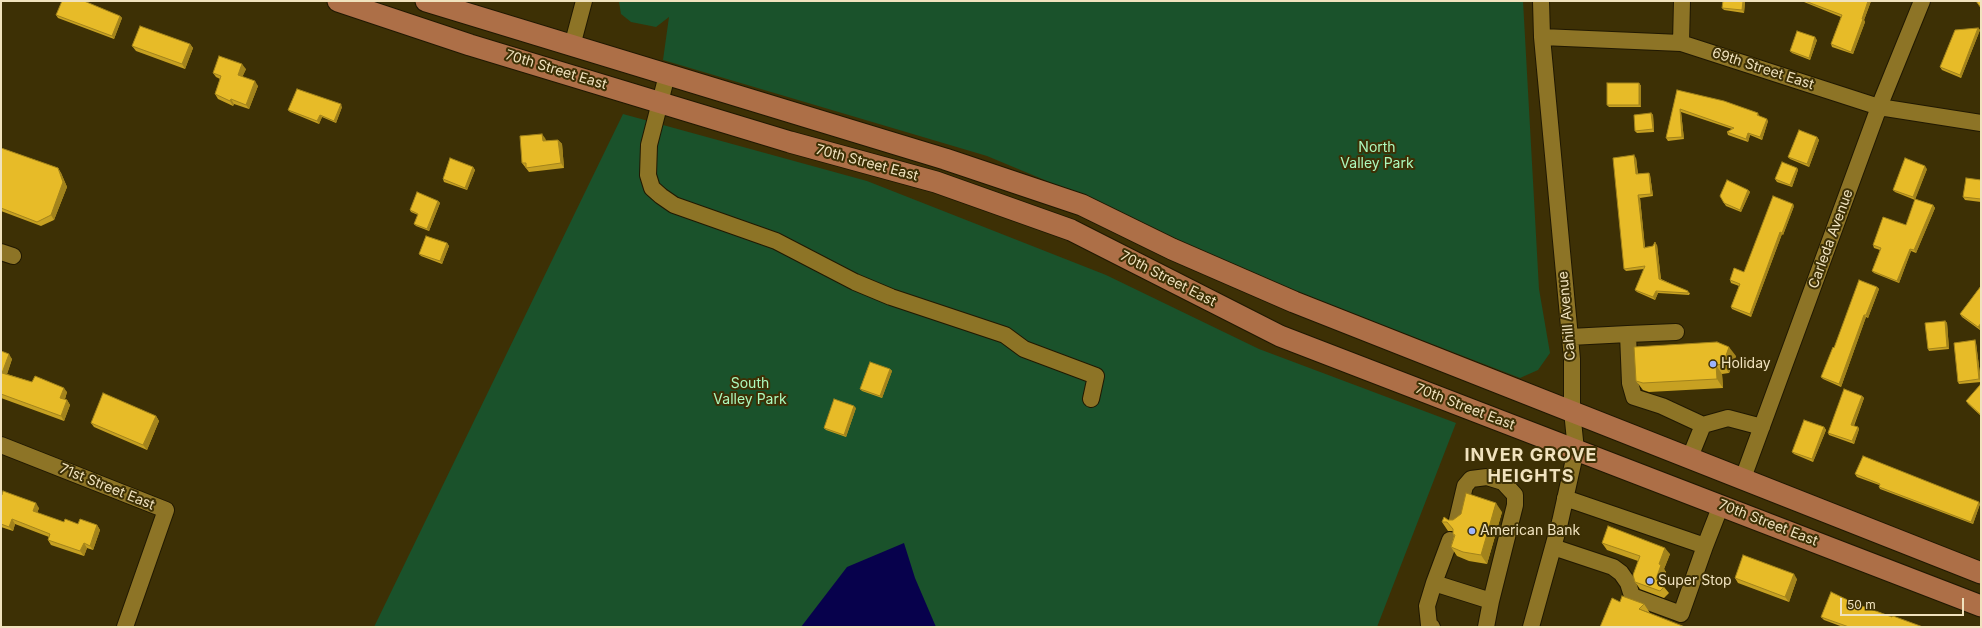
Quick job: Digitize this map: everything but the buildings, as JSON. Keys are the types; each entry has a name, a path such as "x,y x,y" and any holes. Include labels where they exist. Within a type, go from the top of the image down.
{"main road":[{"name":"70th Street East","path":"338,1 470,45 659,101 790,142 936,182 1071,230 1280,336 1981,606"},
{"name":"70th Street East","path":"426,1 945,159 1082,205 1172,249 1294,302 1981,573"}],"street":[{"path":"572,46 584,1"},
{"name":"Cahill Avenue","path":"1531,627 1553,546 1576,450 1572,411 1570,337 1542,37 1541,1"},
{"path":"1681,43 1682,1"},
{"name":"Carleda Avenue","path":"1743,478 1879,107 1922,1"},
{"name":"69th Street East","path":"1542,37 1681,43 1879,107 1981,123"},
{"path":"666,75 649,145 648,175 652,188 674,205 776,241 855,282 890,297 1005,335 1024,349 1096,376 1091,399"},
{"path":"1570,337 1676,332"},
{"path":"1628,334 1630,383 1634,397 1662,406 1703,425 1728,418 1762,427"},
{"path":"1690,458 1703,425"},
{"name":"71st Street East","path":"1,445 166,510 126,627"},
{"path":"1457,520 1465,486 1471,479 1486,477 1503,482 1515,495 1515,505 1486,627"},
{"path":"1565,498 1705,546"},
{"path":"1553,546 1613,567 1621,573 1628,583 1632,596 1681,614 1721,505"},
{"path":"1432,627 1429,624 1427,606 1450,540"},
{"path":"1434,583 1491,601"}],"green space":[{"name":"North Valley Park","path":"1523,1 1539,289 1550,353 1538,370 1520,378 1261,278 1071,191 987,156 663,60 669,17 656,27 631,22 621,14 619,2"},
{"name":"South Valley Park","path":"623,114 867,181 1106,275 1259,349 1456,423 1377,627 374,627"}],"shaded area":[{"path":"904,543 915,578 936,627 801,627 847,567"}],"place":[{"name":"Holiday","path":"1713,364"},
{"name":"American Bank","path":"1472,531"},
{"name":"Super Stop","path":"1650,581"}],"district":[{"name":"INVER GROVE HEIGHTS","path":"1531,466"}]}
